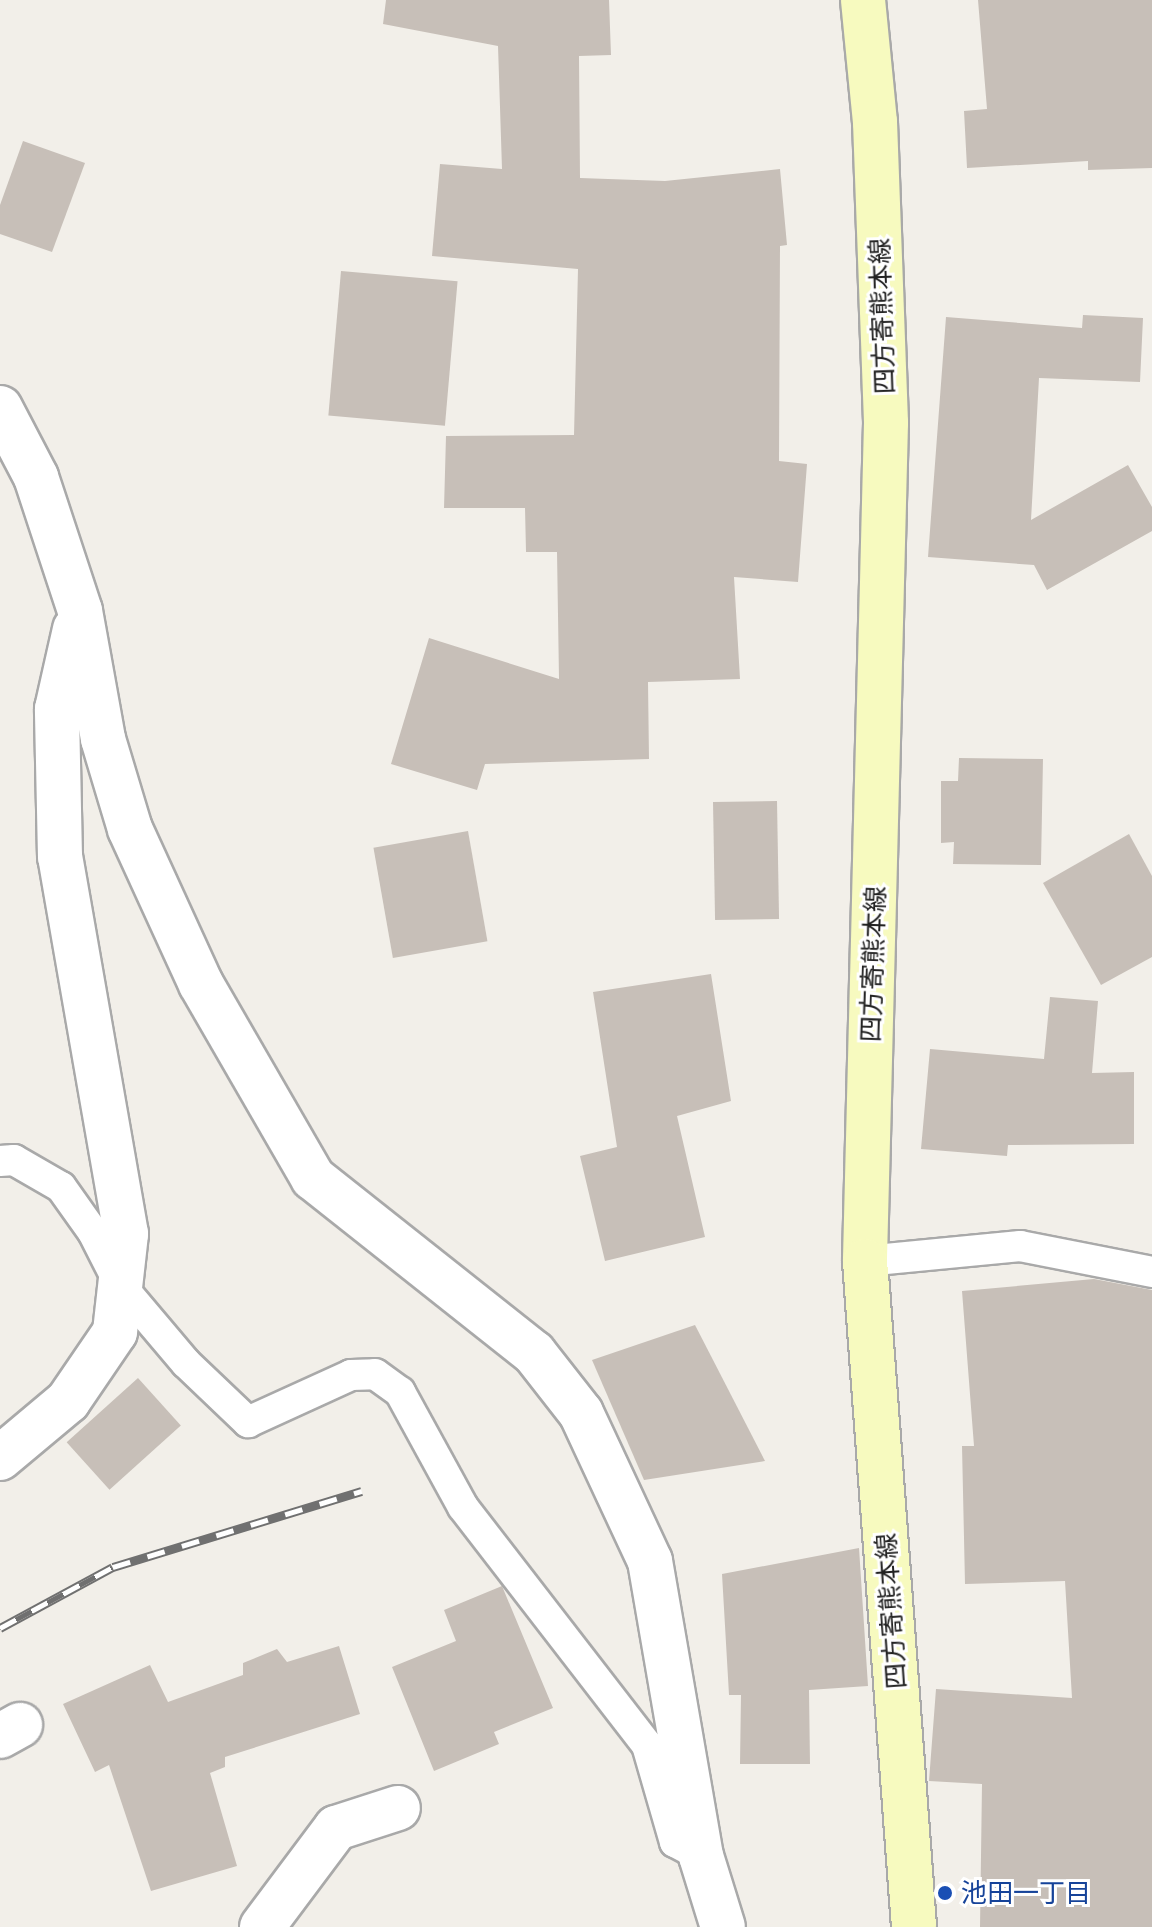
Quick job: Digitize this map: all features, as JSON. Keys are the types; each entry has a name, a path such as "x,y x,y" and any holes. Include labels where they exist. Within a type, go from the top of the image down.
{"main road":[{"name":"四方寄熊本線","path":"863,0 875,122 886,423 865,1261 914,1927"}],"street":[{"path":"0,408 36,477 80,611 103,739 130,829 201,984 313,1178 534,1353 581,1413 650,1561 701,1856 723,1927"},
{"path":"0,1458 68,1401 115,1332 126,1234 60,857 57,709 80,611"},
{"path":"262,1927 336,1828 398,1808"}],"lane":[{"path":"0,1161 14,1160 61,1187 93,1232 120,1285 195,1372 248,1422 351,1375 375,1374 400,1392 463,1507 647,1745 675,1842 701,1856"},
{"path":"865,1261 1020,1246 1152,1272"}],"building":[{"path":"386,0 609,0 611,55 579,56 580,178 665,181 780,169 787,245 780,246 779,461 807,464 798,582 734,577 740,679 648,682 649,759 485,764 477,790 391,764 429,638 559,679 557,552 526,552 525,508 444,508 446,436 574,435 578,269 432,256 440,164 502,169 498,46 383,24"},
{"path":"978,0 1152,0 1152,168 1088,170 1088,161 967,168 964,111 987,109"},
{"path":"23,141 85,163 52,252 0,234 0,205"},
{"path":"341,271 458,281 445,426 328,415"},
{"path":"1083,315 1143,318 1140,382 1039,378 1031,520 1128,465 1152,507 1152,531 1047,590 1034,565 928,557 946,317 1082,328"},
{"path":"959,758 1043,759 1041,865 953,864 954,842 941,843 941,781 958,781"},
{"path":"777,801 779,919 715,920 713,802"},
{"path":"468,831 487,941 393,958 373,848"},
{"path":"1129,834 1152,876 1152,957 1101,985 1043,883"},
{"path":"711,974 731,1101 677,1116 705,1237 605,1261 580,1156 617,1147 593,992"},
{"path":"1050,997 1098,1001 1092,1073 1134,1072 1134,1144 1008,1145 1007,1156 921,1149 930,1049 1044,1059"},
{"path":"1094,1279 1152,1290 1152,1927 980,1927 982,1784 929,1781 936,1689 1072,1698 1065,1581 965,1584 962,1446 974,1446 962,1291"},
{"path":"695,1325 765,1461 644,1480 592,1360"},
{"path":"138,1378 181,1426 109,1490 67,1442"},
{"path":"859,1548 868,1686 809,1690 810,1764 740,1764 741,1695 729,1695 722,1574"},
{"path":"502,1586 553,1708 494,1732 499,1744 434,1771 392,1667 456,1641 444,1610"},
{"path":"339,1646 360,1714 225,1757 225,1767 210,1773 237,1866 151,1891 109,1765 95,1772 63,1704 150,1665 168,1702 243,1675 243,1663 277,1649 287,1662"}],"railway":[{"path":"0,1628 113,1567 362,1491"}],"place":[{"name":"池田一丁目","path":"945,1893"}]}
